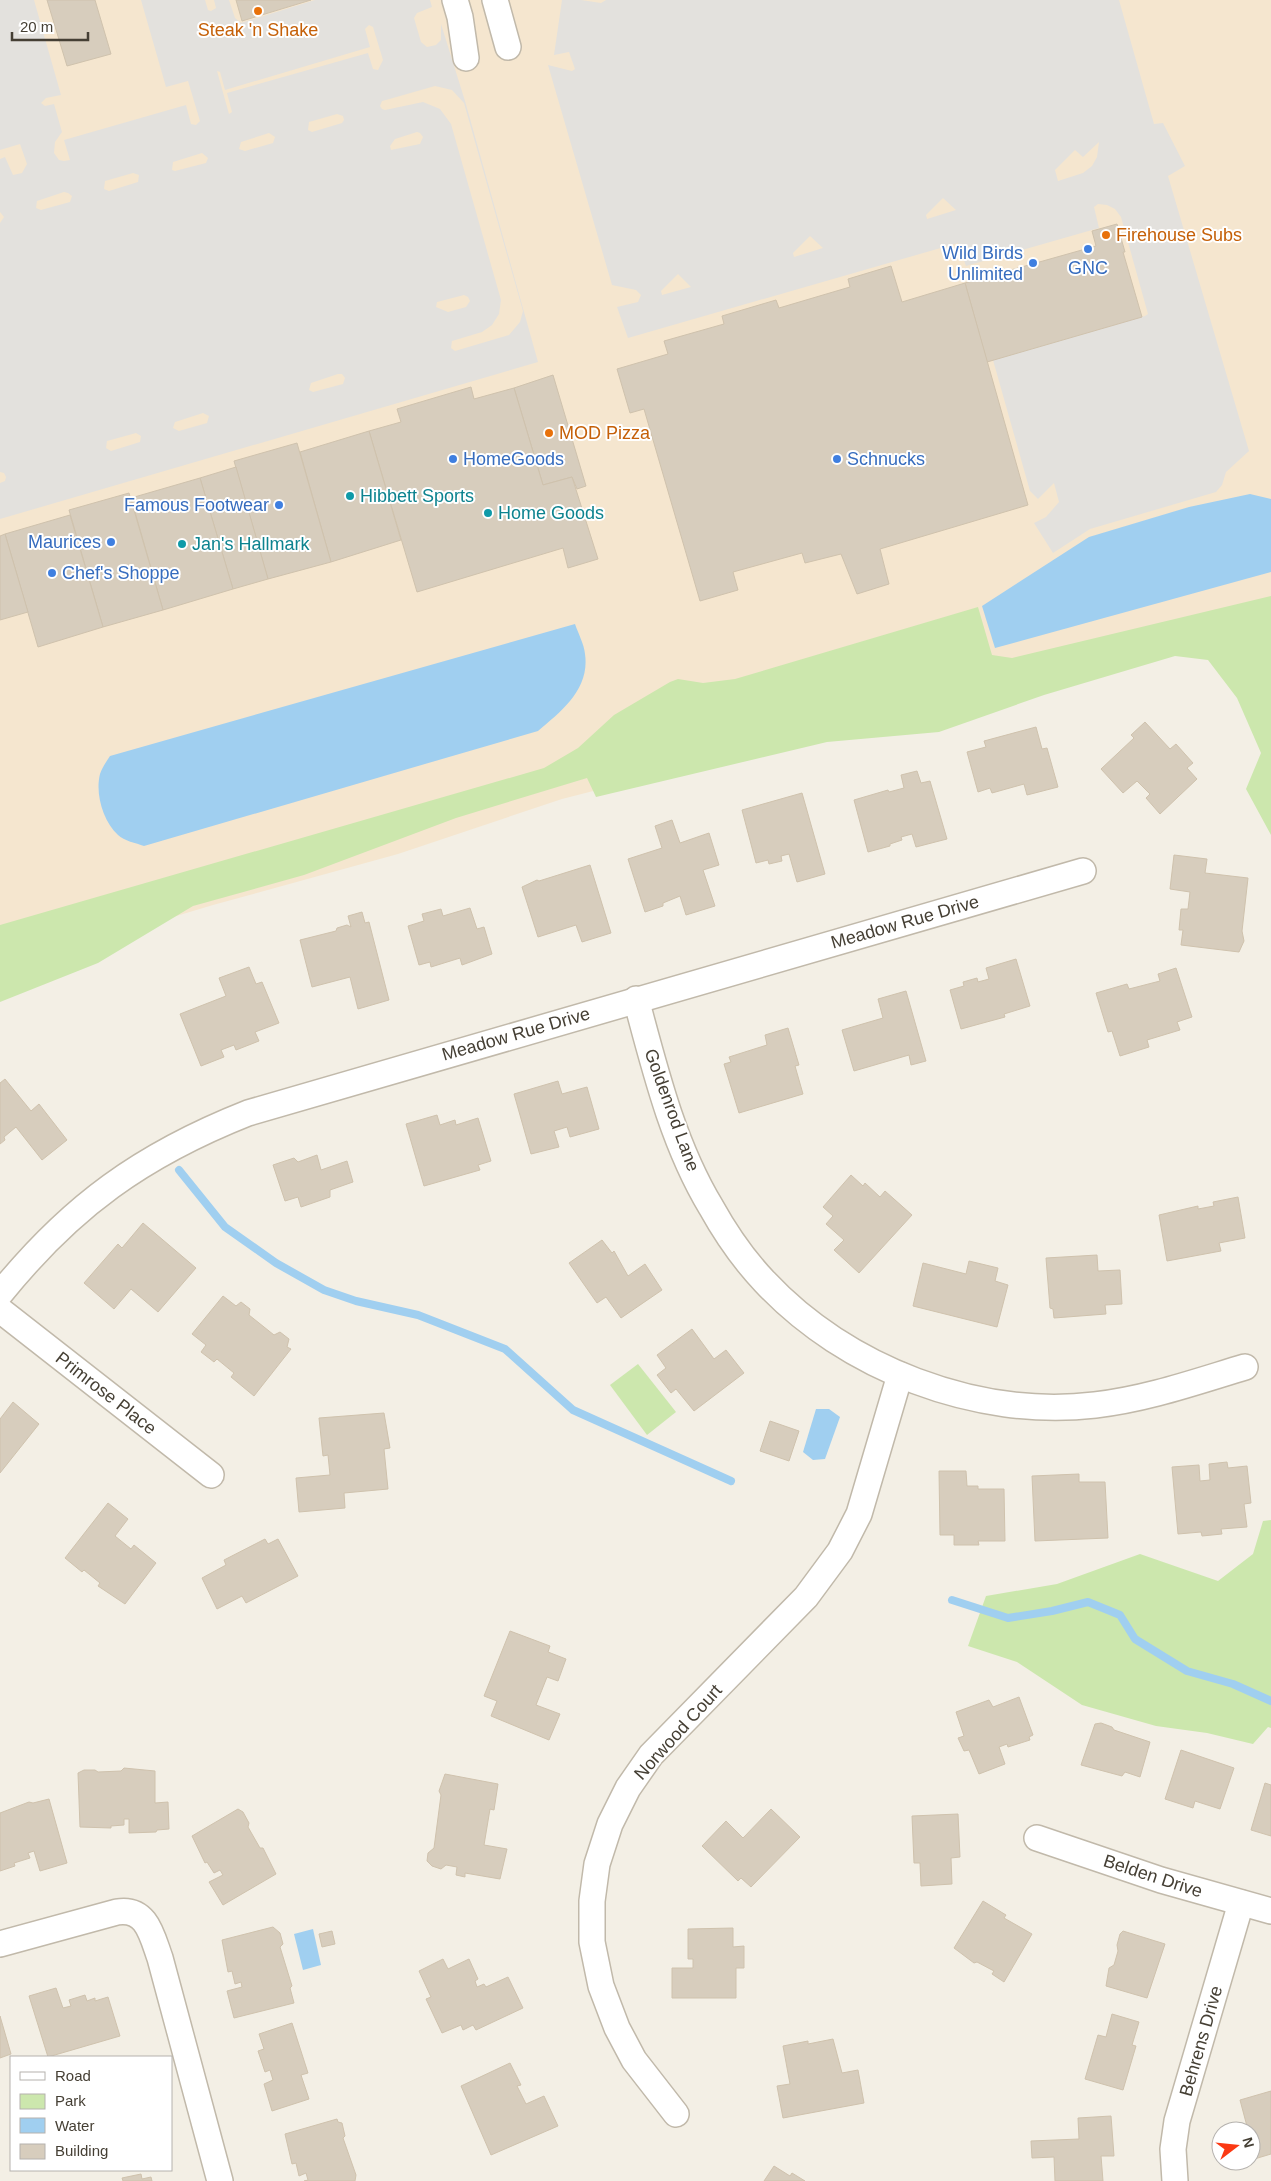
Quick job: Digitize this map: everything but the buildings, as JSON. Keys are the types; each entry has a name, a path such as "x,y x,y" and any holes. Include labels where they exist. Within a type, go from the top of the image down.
{"street":[{"path":"455,0 460,18 466,58"},
{"path":"495,0 508,47"},
{"name":"Meadow Rue Drive","path":"0,1294 30,1256 103,1190 135,1169 197,1134 248,1113 1083,871"},
{"name":"Goldenrod Lane","path":"636,999 656,1076 682,1149 710,1206 735,1246 765,1282 799,1314 838,1341 900,1375 941,1391 987,1402 1042,1407 1093,1405 1143,1398 1245,1367"},
{"name":"Primrose Place","path":"0,1310 211,1475"},
{"name":"Norwood Court","path":"676,2114 634,2060 617,2028 601,1986 592,1942 592,1901 597,1864 610,1824 628,1788 651,1755 806,1597 840,1551 859,1514 900,1375"},
{"name":"Belden Drive","path":"1037,1838 1161,1880 1271,1911"},
{"name":"Behrens Drive","path":"1176,2181 1173,2149 1177,2121 1241,1903"},
{"path":"0,1944 117,1912 133,1912 145,1920 160,1958 220,2181"}],"shaded area":[{"path":"0,0 1271,0 1271,606 863,722 562,799 398,854 213,905 0,969"},
{"path":"0,0 34,0 61,95 46,98 41,103 45,106 54,104 62,132 55,142 54,153 59,160 64,161 70,160 64,140 186,105 191,124 196,125 200,121 188,81 166,87 141,0 205,0 208,10 211,11 216,8 214,0 229,0 235,18 241,23 315,0 430,0 432,7 417,13 414,18 421,42 427,47 436,45 441,40 441,24 465,101 538,362 0,519 0,483 5,481 6,477 4,473 0,472 0,223 4,217 0,212 0,159 5,157 13,175 22,173 27,164 20,144 0,150","holes":["369,25 373,27 383,60 378,70 373,69 368,53 227,93 232,112 229,114 217,71 220,72 225,90 370,47 365,29","435,86 452,90 464,103 523,311 520,322 509,335 455,351 451,348 452,341 482,332 492,325 499,314 501,300 451,124 440,109 423,102 385,110 380,106 382,101","337,114 343,116 344,120 342,123 312,132 308,130 309,122","417,132 423,137 420,144 391,150 390,146 395,139","269,133 275,137 273,143 245,151 239,149 241,142","202,153 208,158 206,163 175,171 172,170 173,162","133,173 139,175 138,182 109,191 104,189 105,181","64,192 72,196 70,202 41,210 36,208 37,201","464,295 468,297 470,301 466,307 448,312 436,307 437,302","338,374 342,374 345,378 343,384 313,392 309,390 311,383","203,413 209,416 207,423 179,431 173,428 175,422","136,433 141,436 140,442 111,451 106,448 107,441"]},
{"path":"562,0 601,3 606,0 1119,0 1154,124 1163,123 1185,166 1168,176 1249,451 1226,472 1222,485 1216,492 1090,529 1053,553 1034,523 1046,517 1059,502 1054,483 1038,499 1030,491 993,360 1148,314 1121,217 1115,209 1107,205 1098,204 1094,207 1099,228 966,266 958,243 628,338 617,307 638,302 641,295 636,290 612,285 548,65 572,71 575,69 569,52 554,55","holes":["1099,142 1097,157 1092,166 1083,173 1058,181 1055,170 1075,150 1083,157","943,198 956,210 927,219 926,215","810,236 823,248 794,257 793,253","678,274 691,287 662,295 661,291"]}],"green space":[{"path":"1271,596 1271,835 1246,789 1261,753 1237,698 1208,660 1175,656 1044,695 939,732 827,742 596,797 587,778 456,818 304,875 193,906 98,963 0,1002 0,925 544,768 578,748 614,715 678,679 703,683 735,679 978,607 992,655 1012,658"},
{"path":"638,1364 676,1412 647,1435 610,1385"},
{"path":"1271,1520 1271,1728 1268,1727 1253,1744 1207,1733 1156,1726 1082,1705 1017,1662 968,1646 986,1596 1057,1584 1140,1554 1218,1581 1253,1554 1263,1521"}],"water":[{"path":"1250,494 1271,499 1271,572 995,648 982,606 1089,537 1189,507"},
{"path":"575,624 585,654 583,678 579,688 565,707 538,731 144,846 121,837 104,815 99,782 101,772 110,756"},
{"path":"816,1409 829,1409 840,1417 825,1459 813,1460 803,1452"},
{"path":"313,1929 321,1965 303,1970 294,1934"}],"waterway":[{"path":"179,1170 225,1227 276,1263 324,1290 356,1301 418,1315 505,1349 573,1410 731,1481"},
{"path":"952,1600 1008,1618 1052,1611 1088,1602 1120,1615 1135,1639 1187,1671 1233,1684 1271,1701"}],"place":[{"name":"Steak 'n Shake","path":"258,11"},
{"name":"Firehouse Subs","path":"1106,235"},
{"name":"GNC","path":"1088,249"},
{"name":"Wild Birds Unlimited","path":"1033,263"},
{"name":"MOD Pizza","path":"549,433"},
{"name":"HomeGoods","path":"453,459"},
{"name":"Schnucks","path":"837,459"},
{"name":"Hibbett Sports","path":"350,496"},
{"name":"Famous Footwear","path":"279,505"},
{"name":"Home Goods","path":"488,513"},
{"name":"Maurices","path":"111,542"},
{"name":"Jan's Hallmark","path":"182,544"},
{"name":"Chef's Shoppe","path":"52,573"}]}
